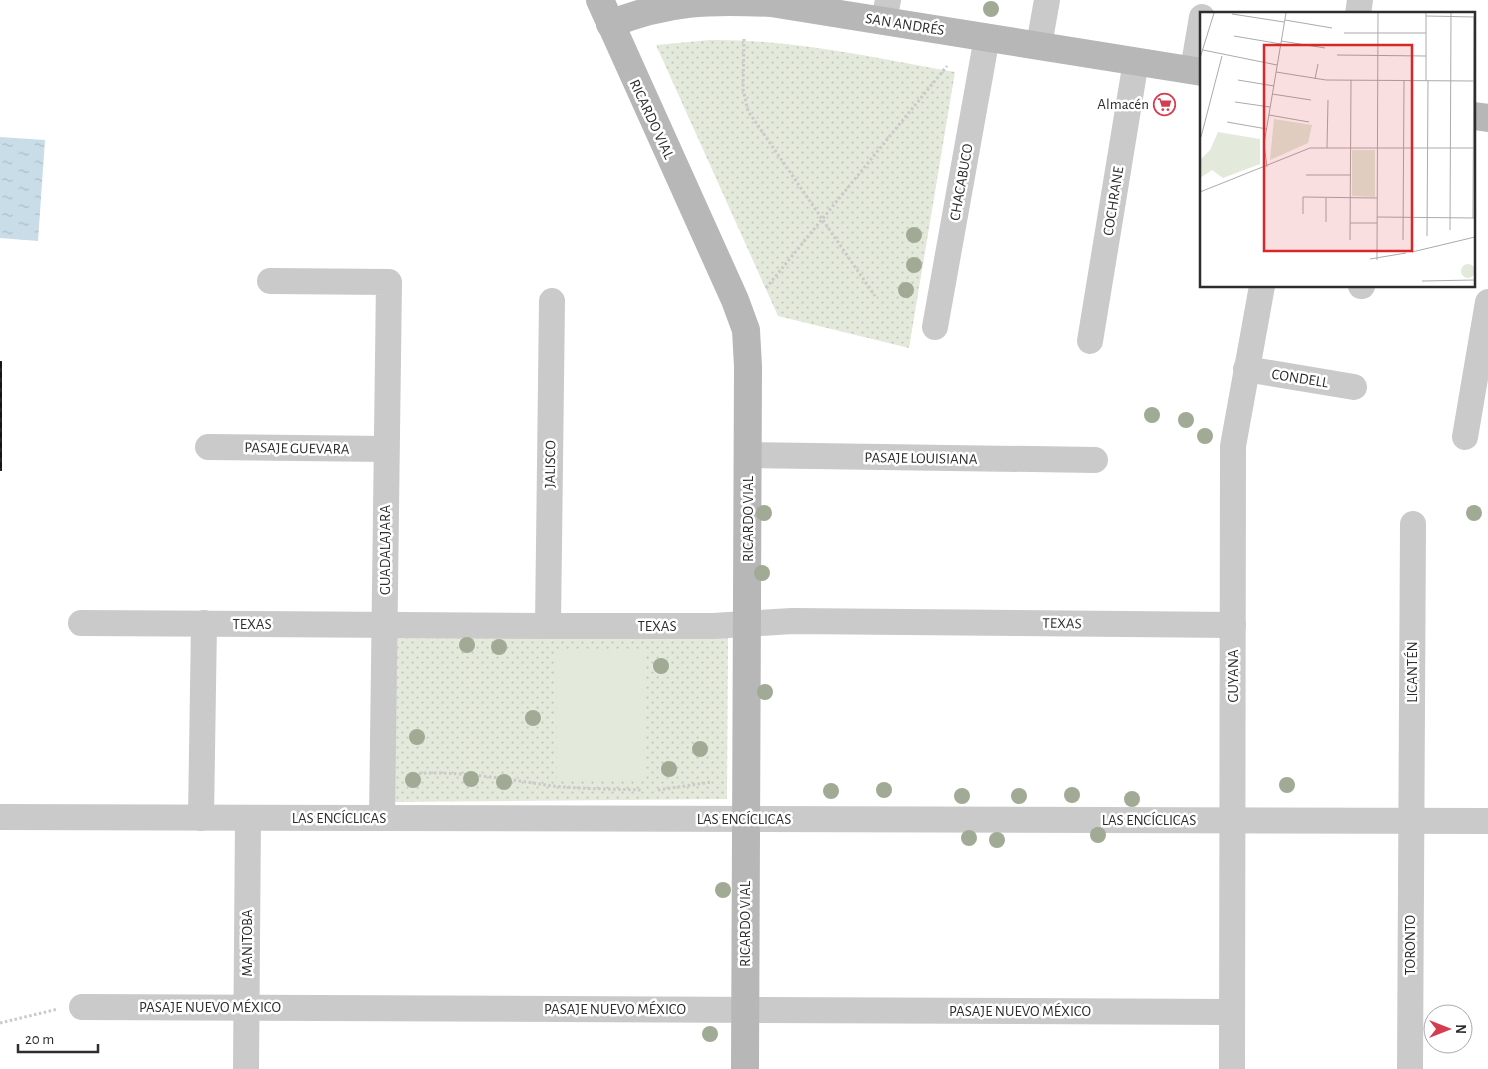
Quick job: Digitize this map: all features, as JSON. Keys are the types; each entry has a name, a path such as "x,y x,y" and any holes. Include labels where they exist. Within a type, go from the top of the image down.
{"street":[{"path":"1040,45 1047,0"},
{"name":"SAN ANDRÉS","path":"605,12 688,3 730,1 886,10 987,37 1197,71"},
{"name":"RICARDO VIAL","path":"605,12 743,318 748,344 744,1069"},
{"name":"CHACABUCO","path":"935,327 987,37"},
{"path":"1197,71 1200,39"},
{"name":"COCHRANE","path":"1090,341 1136,61"},
{"name":"GUADALAJARA","path":"270,281 389,282 382,818"},
{"name":"GUYANA","path":"1232,1069 1233,446 1262,288"},
{"name":"JALISCO","path":"548,626 552,301"},
{"path":"1465,437 1488,302"},
{"name":"CONDELL","path":"1246,370 1354,387"},
{"name":"PASAJE GUEVARA","path":"208,447 386,449"},
{"name":"PASAJE LOUISIANA","path":"748,456 1095,460"},
{"name":"LICANTÉN","path":"1410,821 1413,524"},
{"name":"TEXAS","path":"81,623 548,626 747,624 792,620 1233,625"},
{"path":"201,818 204,624"},
{"name":"LAS ENCÍCLICAS","path":"0,817 1488,821"},
{"name":"MANITOBA","path":"246,1069 248,818"},
{"name":"TORONTO","path":"1410,821 1410,1069"},
{"name":"PASAJE NUEVO MÉXICO","path":"82,1007 1232,1012"}],"path":[{"path":"744,39 743,89 748,111 823,217 875,296"},
{"path":"766,288 947,66"},
{"path":"383,777 434,773 486,776 556,786 643,790"},
{"path":"653,790 686,787 711,782"},
{"path":"0,1023 64,1008 82,1007"}],"shaded area":[{"path":"710,40 802,46 864,55 955,72 909,348 778,316 656,45"},
{"path":"728,633 727,799 392,802 396,635"},
{"path":"644,649 646,780 557,781 556,650"}],"water":[{"path":"0,137 45,140 38,241 0,238"}],"building":[{"path":"0,361 2,361 2,471 0,471"}],"place":[{"name":"Almacén","path":"1165,104"}]}
